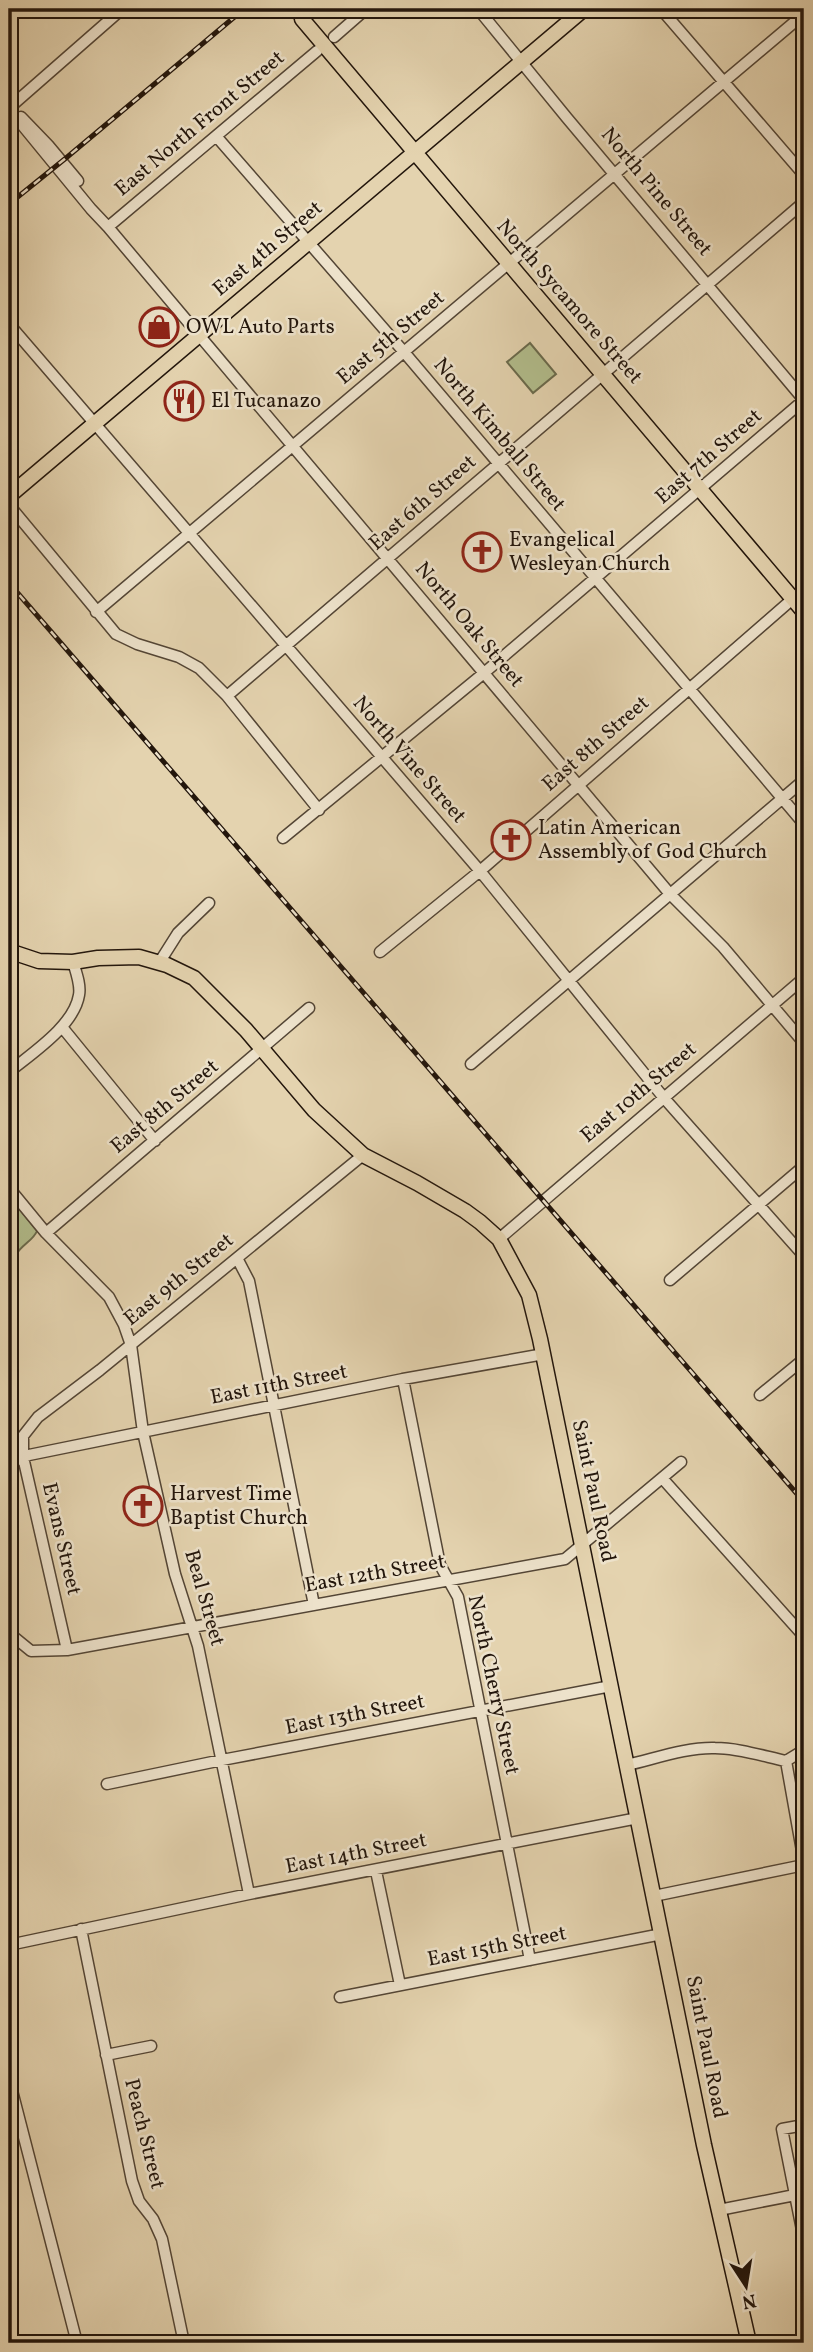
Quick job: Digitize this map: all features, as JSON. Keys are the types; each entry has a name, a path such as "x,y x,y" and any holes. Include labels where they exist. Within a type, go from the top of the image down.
{"main road":[{"name":"East 4th Street","path":"9,496 584,9"},
{"name":"North Sycamore Street","path":"302,19 702,489 799,594 804,612"},
{"name":"Saint Paul Road","path":"9,951 39,961 73,962 98,958 139,957 159,962 194,978 213,994 314,1110 363,1155 465,1211 499,1239 528,1295 544,1354 719,2210 749,2343"}],"street":[{"path":"9,108 122,9"},
{"path":"334,37 366,9"},
{"name":"North Pine Street","path":"478,9 804,400"},
{"path":"661,9 804,175"},
{"name":"East 5th Street","path":"96,612 804,14"},
{"name":"East North Front Street","path":"108,227 317,51"},
{"name":"North Oak Street","path":"108,227 97,204 48,145 29,123 9,108 91,209 670,894 723,947 804,1043"},
{"name":"North Kimball Street","path":"216,136 404,352 804,824"},
{"name":"East 6th Street","path":"227,696 804,202"},
{"name":"North Vine Street","path":"9,324 480,872 664,1098 804,1256"},
{"name":"East 7th Street","path":"283,838 596,579 804,400"},
{"path":"9,505 116,634 137,645 179,657 198,668 227,696 319,810"},
{"name":"East 8th Street","path":"380,952 480,872 799,594"},
{"path":"471,1064 804,780"},
{"path":"159,962 178,933 209,903"},
{"path":"9,1072 62,1027 80,994 73,962"},
{"name":"East 10th Street","path":"499,1239 804,978"},
{"name":"East 8th Street","path":"46,1233 309,1008"},
{"path":"62,1027 155,1141"},
{"name":"East 9th Street","path":"23,1436 38,1417 131,1345 363,1155"},
{"path":"670,1280 804,1166"},
{"name":"Beal Street","path":"9,1188 46,1233 110,1297 131,1345 144,1432 175,1574 198,1646 249,1894"},
{"path":"237,1258 249,1281 314,1605"},
{"name":"East 11th Street","path":"23,1457 403,1379 544,1354"},
{"path":"760,1395 804,1359"},
{"name":"North Cherry Street","path":"403,1379 440,1565 458,1597 530,1960"},
{"name":"Evans Street","path":"23,1436 23,1457 67,1650"},
{"path":"9,1464 23,1457"},
{"name":"East 12th Street","path":"9,1633 31,1651 67,1650 565,1559 681,1462"},
{"path":"662,1478 800,1632"},
{"name":"East 13th Street","path":"107,1784 611,1686"},
{"path":"627,1765 713,1747 786,1761 804,1750"},
{"path":"654,1896 804,1864 786,1761"},
{"name":"East 14th Street","path":"9,1945 249,1894 638,1818"},
{"path":"376,1871 400,1985"},
{"name":"Peach Street","path":"81,1929 132,2181 139,2201 153,2219 162,2239 184,2343"},
{"name":"East 15th Street","path":"340,1997 662,1934"},
{"path":"106,2055 151,2046"},
{"path":"9,2079 77,2343"},
{"path":"804,2125 782,2129 804,2240"},
{"path":"719,2210 795,2195"}],"green space":[{"path":"530,343 556,374 533,393 507,362"},
{"path":"9,1196 37,1231 18,1252 9,1272"}],"tunnel":[{"path":"294,9 302,19"}],"railway":[{"path":"9,204 244,9"},
{"path":"9,583 804,1502"}],"place":[{"name":"OWL Auto Parts","path":"159,327"},
{"name":"El Tucanazo","path":"184,401"},
{"name":"Evangelical Wesleyan Church","path":"482,552"},
{"name":"Latin American Assembly of God Church","path":"511,840"},
{"name":"Harvest Time Baptist Church","path":"143,1506"}]}
